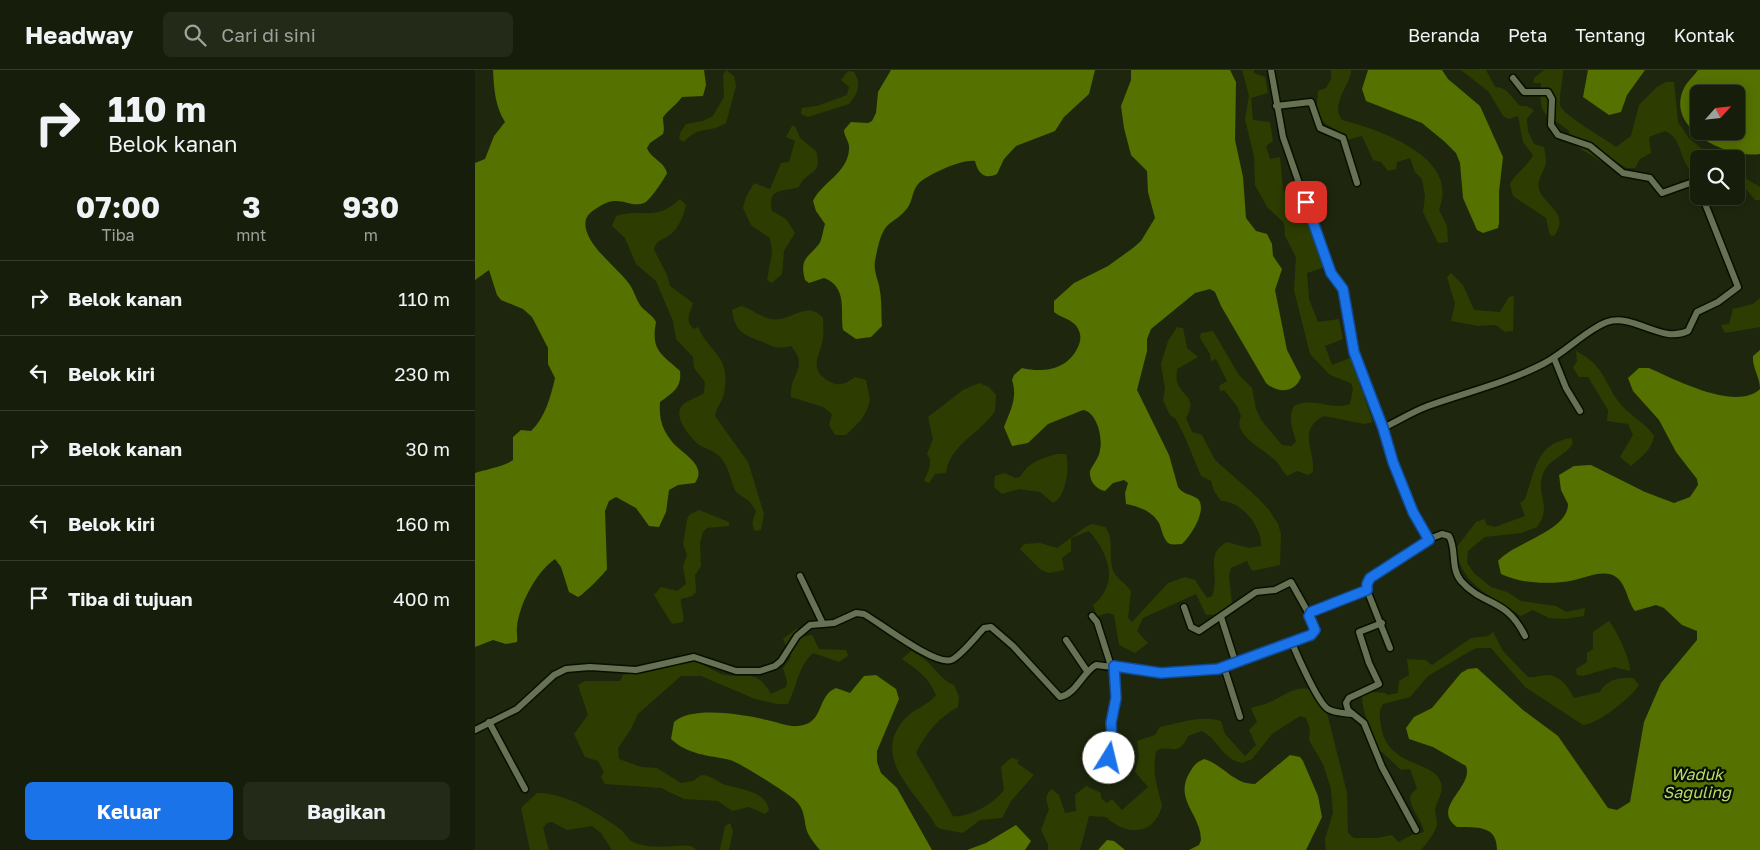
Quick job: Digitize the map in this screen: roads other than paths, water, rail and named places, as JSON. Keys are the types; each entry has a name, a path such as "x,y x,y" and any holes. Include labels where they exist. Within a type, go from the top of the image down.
{"street":[{"path":"1271,70 1276,106 1287,151 1328,267 1343,289 1354,352 1383,428 1388,448 1405,494 1429,540"},
{"path":"1513,78 1524,92 1549,92 1552,128 1560,136 1590,146 1623,172 1649,178 1662,193 1690,183"},
{"path":"1276,106 1311,102 1320,128 1343,138 1357,183"},
{"path":"1383,428 1427,407 1500,384 1554,358 1593,329 1609,321 1626,321 1669,334 1681,334 1692,327 1697,312 1709,307 1736,289 1737,281 1706,205"},
{"path":"1554,358 1566,388 1581,411"},
{"path":"1391,648 1367,590 1367,584 1370,578 1429,540 1442,534 1449,536 1452,543 1455,570 1461,581 1480,596 1509,611 1518,622 1525,636"},
{"path":"800,576 823,624"},
{"path":"475,730 517,709 554,676 566,669 589,667 636,670 694,657 736,671 760,671 775,666 781,661 788,648 806,628 815,624 834,623 856,613 864,614 927,654 950,660 984,628 991,627 1013,646 1060,697 1069,694 1095,665 1161,673 1208,670 1291,643 1315,632 1309,614 1291,582 1275,590 1256,592 1205,629 1196,631 1191,627 1184,607"},
{"path":"1309,614 1367,590"},
{"path":"1092,616 1097,622 1112,666 1116,698 1111,723 1112,734 1105,746 1109,758 1101,764"},
{"path":"1221,617 1235,661"},
{"path":"1382,623 1359,632 1369,663 1379,684 1349,698 1347,707 1352,714 1364,723 1382,767 1416,830"},
{"path":"1066,640 1087,672"},
{"path":"1291,643 1324,706 1332,711 1352,714"},
{"path":"1224,666 1240,717"},
{"path":"489,722 525,789"}],"water":[{"path":"493,70 704,70 706,85 703,96 682,97 664,116 663,134 650,143 647,148 667,173 657,190 644,203 633,204 612,201 605,203 593,210 586,219 586,228 594,246 625,278 640,305 654,319 656,322 656,345 662,355 680,371 678,386 660,402 660,417 667,435 695,464 698,476 695,483 678,485 669,490 666,512 659,527 649,526 636,508 616,497 609,501 605,511 607,569 602,575 578,597 569,592 561,567 555,559 535,580 525,599 518,618 517,642 506,644 493,640 475,647 475,473 513,460 513,437 521,430 531,431 536,426 547,406 555,378 548,364 548,348 532,317 523,309 501,300 497,295 489,270 475,280 475,163 485,159 494,136 505,122 497,104"},
{"path":"891,70 1095,70 1089,94 1064,117 1055,131 1016,146 1004,159 997,174 985,176 978,169 975,161 969,161 930,175 919,183 906,210 885,228 878,247 875,272 881,295 882,326 871,337 856,339 843,330 841,300 837,287 824,278 809,283 805,280 803,267 806,259 820,242 825,224 816,211 813,201 822,188 840,171 848,157 849,146 844,130 851,122 868,123 872,121 876,113 878,92"},
{"path":"1131,70 1230,70 1236,82 1235,140 1243,177 1246,218 1256,231 1267,234 1272,244 1273,256 1282,269 1275,290 1287,350 1301,377 1295,386 1286,390 1276,389 1266,383 1221,306 1215,292 1210,289 1195,293 1151,329 1147,339 1147,351 1137,390 1169,455 1178,487 1182,492 1198,499 1201,504 1197,523 1182,544 1171,544 1168,542 1164,538 1159,523 1149,512 1126,504 1125,493 1128,483 1124,480 1113,483 1105,491 1094,484 1090,471 1099,453 1101,439 1098,426 1092,415 1088,412 1083,410 1048,424 1028,443 1012,446 1004,427 1014,399 1012,380 1014,375 1022,368 1046,370 1060,366 1067,362 1078,346 1079,330 1075,324 1054,312 1054,301 1074,283 1108,266 1133,248 1141,241 1155,218 1148,192 1147,171 1131,155 1124,128 1121,106 1131,80"},
{"path":"1368,70 1442,70 1448,79 1480,106 1503,157 1499,192 1498,228 1483,233 1477,230 1463,198 1460,163 1456,153 1445,142 1422,123 1366,101 1362,89"},
{"path":"1588,70 1645,70 1627,95 1621,112 1609,115 1583,97"},
{"path":"1698,70 1760,70 1760,154 1745,154 1745,150 1727,150 1706,140 1745,140 1745,85 1690,85 1690,126 1683,116 1680,103 1687,84"},
{"path":"1760,350 1760,389 1753,356"},
{"name":"Waduk Saguling","path":"1639,368 1649,368 1689,386 1721,395 1736,397 1749,395 1760,389 1760,850 1497,850 1493,836 1484,829 1457,827 1450,820 1448,812 1450,805 1464,782 1467,774 1466,766 1433,747 1409,739 1406,728 1414,717 1432,708 1461,673 1468,669 1477,668 1523,710 1558,736 1608,808 1617,810 1630,802 1644,722 1661,683 1697,640 1697,631 1682,625 1664,608 1656,605 1635,611 1620,580 1610,574 1597,574 1563,582 1531,582 1501,574 1498,561 1506,554 1539,536 1559,522 1566,513 1568,504 1561,490 1559,475 1574,466 1591,465 1645,492 1674,503 1690,497 1698,485 1697,479 1676,452 1659,420 1633,391 1628,378"},
{"path":"876,675 896,689 899,699 877,751 877,762 881,773 897,788 932,850 820,850 807,831 800,806 791,797 735,762 691,751 671,739 674,722 694,714 735,714 791,726 807,724 817,715 825,697 830,692 836,688 850,693 864,676"},
{"path":"1290,755 1300,757 1303,761 1318,796 1322,817 1306,850 1189,850 1199,845 1201,840 1197,822 1186,799 1185,790 1190,772 1199,761 1204,759 1217,765 1234,778 1255,784"},
{"path":"1016,825 1031,841 1025,850 967,850 986,843"},
{"path":"1107,840 1114,841 1125,850 1098,850"}]}
